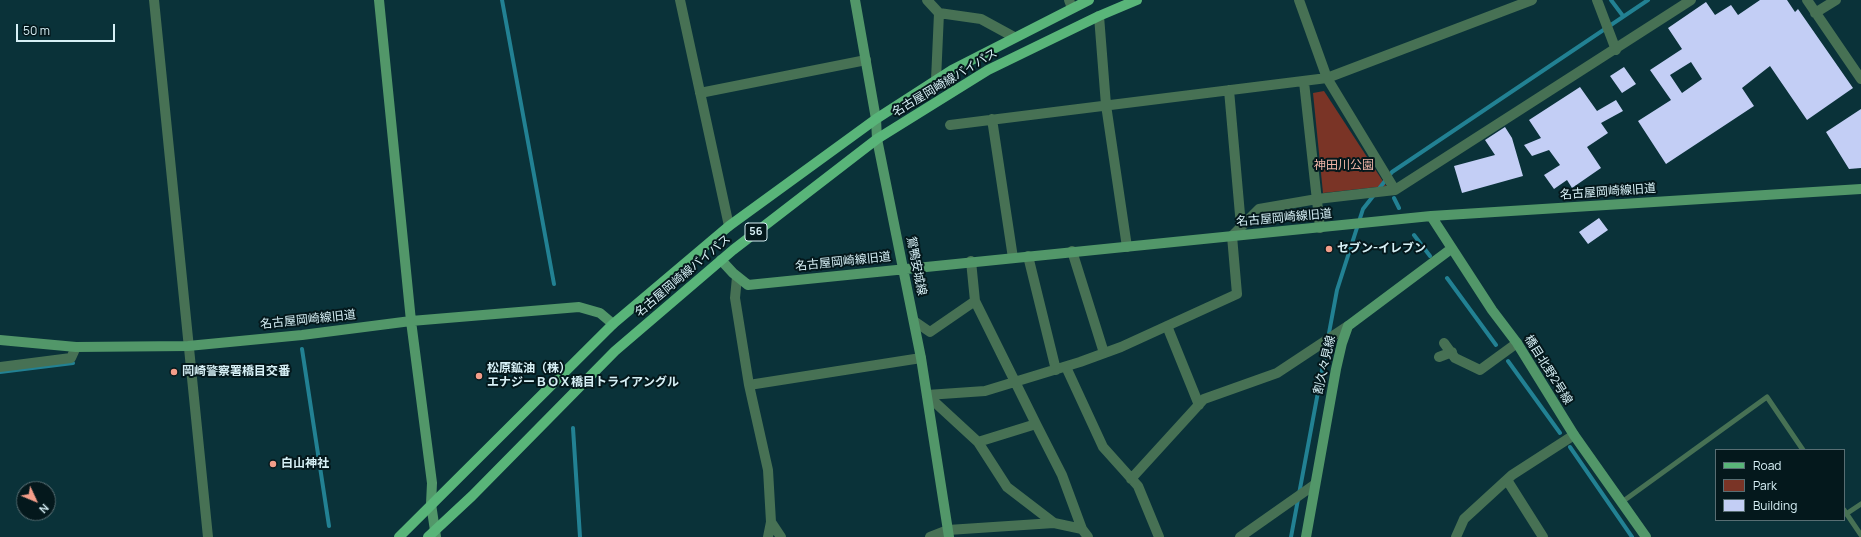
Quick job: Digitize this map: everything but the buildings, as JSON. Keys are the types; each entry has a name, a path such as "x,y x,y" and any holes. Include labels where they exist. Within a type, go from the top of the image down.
{"main road":[{"name":"名古屋岡崎線バイパス","path":"399,537 613,324 729,226 876,119 936,80 1071,4 1089,0"},
{"name":"名古屋岡崎線バイパス","path":"433,534 615,351 721,260 877,139 988,70 1099,16 1137,0"}],"street":[{"path":"154,0 208,537"},
{"path":"379,0 412,321 432,483 431,504 433,534"},
{"path":"680,0 729,226"},
{"name":"鴛鴨安城線","path":"855,0 876,119 877,139 921,358 949,534"},
{"path":"927,0 939,13 981,19 1014,37"},
{"path":"1299,0 1327,78 1395,190"},
{"path":"950,125 1327,78 1532,0"},
{"path":"1597,0 1616,50"},
{"path":"927,395 984,391 1061,368 1104,353 1237,294 1232,236 1258,209 1317,199 1395,190 1616,50 1691,0"},
{"path":"1807,0 1861,79"},
{"path":"1815,13 1836,0"},
{"path":"936,80 939,13"},
{"path":"1099,16 1106,105 1127,247"},
{"path":"700,93 866,60"},
{"path":"1304,82 1320,228"},
{"path":"1229,90 1241,226"},
{"path":"992,119 1012,258"},
{"name":"名古屋岡崎線旧道","path":"721,260 737,277 748,284 1430,216 1861,189"},
{"name":"橋目北野2号線","path":"1430,216 1451,249 1517,343 1574,435 1646,537"},
{"name":"割久々見線","path":"1306,537 1314,485 1336,368 1348,326 1451,249"},
{"path":"1072,251 1104,353"},
{"path":"1028,256 1061,368 1103,447 1131,480 1138,486 1159,537"},
{"path":"971,261 975,301 1062,476 1085,533"},
{"path":"737,277 735,298 749,385 768,470 771,522 768,537"},
{"path":"914,321 930,332 975,301"},
{"name":"名古屋岡崎線旧道","path":"0,340 76,346 188,346 302,335 412,321 579,307 600,313 613,324"},
{"path":"1167,326 1199,404"},
{"path":"1131,480 1204,399 1277,372 1348,326"},
{"path":"1444,343 1455,358 1480,370 1517,343"},
{"path":"0,367 71,358 76,346"},
{"path":"1439,357 1452,352"},
{"path":"749,385 921,358"},
{"path":"927,395 978,442 1007,487 1054,523 1085,533"},
{"path":"978,442 1036,424"},
{"path":"1456,537 1464,519 1507,480 1574,435"},
{"path":"1507,480 1543,537"},
{"path":"1240,537 1314,485"},
{"path":"771,522 781,537"},
{"path":"930,537 1054,523"}],"lane":[{"path":"1622,502 1767,397 1802,449"},
{"path":"1861,504 1845,512 1861,535"}],"green space":[{"name":"神田川公園","path":"1324,91 1386,186 1323,193 1313,93"}],"waterway":[{"path":"502,0 554,284"},
{"path":"1611,0 1623,16"},
{"path":"1291,537 1337,290 1363,209 1392,172 1648,0"},
{"path":"1394,198 1399,208"},
{"path":"1414,235 1430,256"},
{"path":"1447,278 1496,345"},
{"path":"302,349 329,526"},
{"path":"1508,361 1560,433"},
{"path":"0,372 73,363"},
{"path":"573,428 580,537"},
{"path":"1570,447 1632,537"}],"place":[{"name":"セブン-イレブン","path":"1329,249"},
{"name":"岡崎警察署橋目交番","path":"174,372"},
{"name":"松原鉱油（株） エナジーＢＯＸ橋目トライアングル","path":"479,376"},
{"name":"白山神社","path":"273,464"}]}
